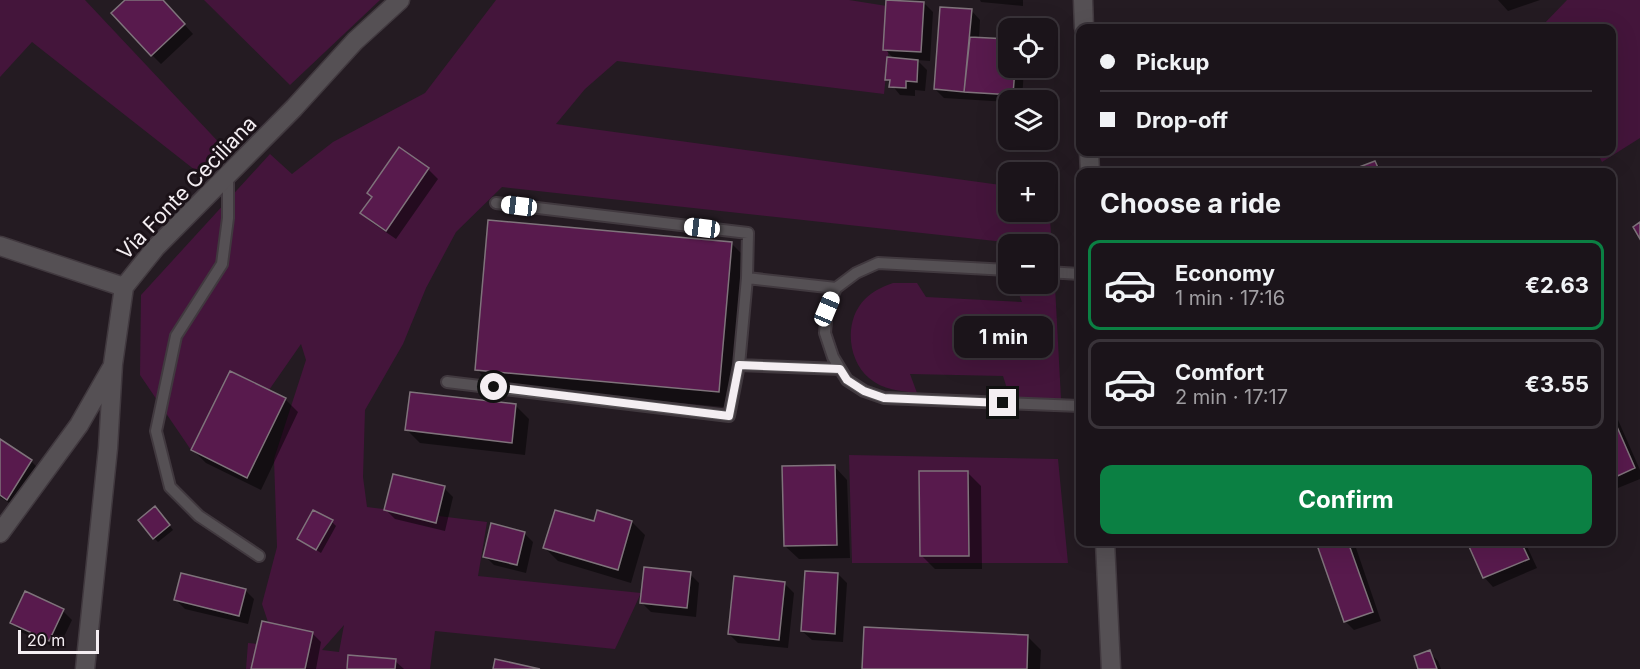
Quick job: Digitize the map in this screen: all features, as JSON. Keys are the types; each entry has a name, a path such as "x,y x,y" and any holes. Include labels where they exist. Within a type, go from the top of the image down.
{"street":[{"name":"Via Fonte Ceciliana","path":"85,669 108,448 113,364 124,287 156,247 294,108 355,41 400,0"},
{"path":"1083,0 1084,24"},
{"path":"0,246 124,287"},
{"path":"0,533 79,425 113,364"},
{"path":"1105,546 1111,669"}],"lane":[{"path":"228,175 228,218 222,264 176,336 156,431 170,487 199,516 259,556"},
{"path":"447,382 729,416 739,365 747,278 748,233 496,203"},
{"path":"998,269 878,263 856,273 836,288 827,309 825,333 833,357 847,380 864,391 884,398 1076,406"},
{"path":"1058,273 1076,274"},
{"path":"747,278 836,288"},
{"path":"739,365 840,369"}],"shaded area":[{"path":"0,0 85,0 226,150 200,174 32,42 0,77"},
{"path":"204,0 380,0 290,85"},
{"path":"496,0 849,0 893,7 884,94 617,61 585,89 556,124 998,185 998,222 1050,222 1051,234 998,234 998,241 502,187 456,232 426,288 403,344 365,410 363,477 367,507 487,522 478,576 641,593 615,649 435,631 430,669 246,669 248,643 292,647 273,637 262,604 277,547 274,459 306,360 301,344 269,390 230,371 191,450 140,375 141,295 270,154 292,174 333,142 425,93","holes":["344,625 339,652 322,650"]},
{"path":"1567,0 1640,0 1640,138 1616,153 1616,24 1544,24"},
{"path":"1599,156 1612,156 1602,162"},
{"path":"893,283 917,283 926,297 1022,302 1019,294 1055,294 1061,399 1010,398 1003,376 910,374 917,393 892,389 874,382 856,361 851,328 858,308 865,299"},
{"path":"849,455 1058,459 1068,563 852,563"}],"building":[{"path":"125,0 163,0 185,24 151,56 111,13"},
{"path":"886,0 924,2 921,52 883,50"},
{"path":"940,7 972,9 964,92 934,89"},
{"path":"970,37 998,38 998,78 1014,78 1013,90 998,90 998,94 964,92"},
{"path":"887,57 918,60 917,82 906,81 906,88 889,87 890,80 885,80"},
{"path":"399,147 429,168 386,231 360,213 372,197 367,193"},
{"path":"1375,161 1378,168 1357,168"},
{"path":"488,220 732,242 719,392 475,370"},
{"path":"1640,222 1640,239 1633,227"},
{"path":"230,371 286,398 247,478 191,450"},
{"path":"410,392 516,404 512,443 405,430"},
{"path":"1616,424 1635,468 1616,477"},
{"path":"0,439 32,460 7,500 0,495"},
{"path":"835,465 837,545 784,546 782,466"},
{"path":"919,471 968,471 969,556 920,556"},
{"path":"393,474 445,486 436,523 384,510"},
{"path":"155,506 170,525 153,539 138,520"},
{"path":"313,510 333,520 316,550 297,539"},
{"path":"555,510 594,521 597,510 632,521 618,570 543,548"},
{"path":"491,523 525,532 517,565 483,557"},
{"path":"1317,546 1349,546 1373,612 1344,622"},
{"path":"1469,546 1523,546 1529,559 1483,578"},
{"path":"644,567 691,572 687,608 640,603"},
{"path":"805,571 838,573 835,634 801,631"},
{"path":"181,573 246,589 239,616 174,600"},
{"path":"734,576 785,582 779,640 728,634"},
{"path":"25,591 64,609 49,641 10,623"},
{"path":"262,621 313,632 305,669 251,669"},
{"path":"864,627 1028,635 1027,669 862,669"},
{"path":"1430,650 1437,669 1418,669 1414,656"},
{"path":"348,655 396,659 395,669 347,669"},
{"path":"495,659 540,669 493,669"}],"route":[{"path":"494,387 729,416 739,365 840,369 847,380 864,391 884,398 1003,403"}]}
